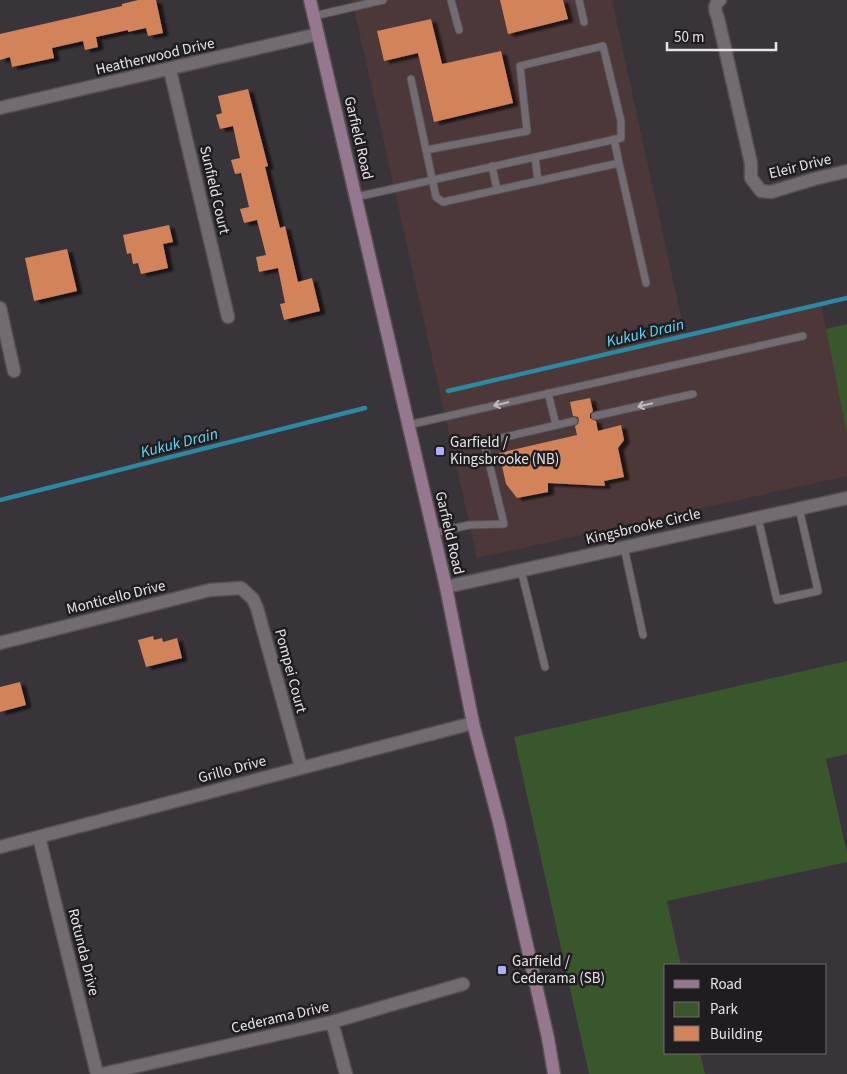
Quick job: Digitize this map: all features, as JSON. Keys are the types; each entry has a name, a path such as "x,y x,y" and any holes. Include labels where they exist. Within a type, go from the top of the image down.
{"main road":[{"name":"Garfield Road","path":"310,0 446,587 473,723 499,822 548,1038 554,1074"}],"street":[{"name":"Eleir Drive","path":"718,1 715,11 751,163 751,178 761,191 771,192 847,171"},
{"name":"Heatherwood Drive","path":"0,108 170,70 318,34"},
{"name":"Sunfield Court","path":"170,70 228,317"},
{"path":"0,308 14,371"},
{"name":"Kingsbrooke Circle","path":"446,587 847,498"},
{"name":"Monticello Drive","path":"0,643 210,590 241,588"},
{"name":"Pompei Court","path":"241,588 253,599 257,608 301,767"},
{"name":"Grillo Drive","path":"0,847 473,723"},
{"name":"Rotunda Drive","path":"40,837 97,1074"},
{"name":"Cederama Drive","path":"102,1074 332,1022 463,984"},
{"path":"332,1022 346,1074"}],"lane":[{"path":"314,16 383,0"},
{"path":"451,0 459,30"},
{"path":"579,0 584,22"},
{"path":"356,197 621,138 621,122 603,46 520,66 527,131 426,150"},
{"path":"411,79 436,197 443,202 619,163"},
{"path":"614,140 646,283"},
{"path":"535,157 538,181"},
{"path":"492,166 496,190"},
{"path":"408,425 803,336"},
{"path":"548,393 556,425"},
{"path":"595,416 693,394"},
{"path":"433,533 470,525 504,524 484,442 574,421"},
{"path":"758,518 778,600 818,592 799,508"},
{"path":"624,547 643,635"},
{"path":"521,570 545,667"}],"shaded area":[{"path":"352,0 612,0 685,335 821,304 847,436 847,476 477,558"}],"green space":[{"path":"847,324 847,436 826,329"},
{"path":"847,661 847,754 826,759 847,853 847,862 667,901 681,964 664,964 664,1054 700,1054 705,1074 589,1074 514,737"}],"building":[{"path":"138,0 156,0 163,33 148,36 146,28 96,37 98,47 85,50 83,41 52,48 54,58 12,67 10,57 0,60 0,34 122,6 122,4"},
{"path":"500,0 563,0 568,19 508,34"},
{"path":"431,19 442,64 501,51 513,103 434,122 418,53 384,61 377,31"},
{"path":"248,89 268,166 265,167 280,228 285,226 298,282 312,278 320,311 284,320 280,304 285,303 278,268 259,272 256,257 266,255 257,220 244,223 240,209 249,207 241,173 235,174 231,160 240,158 233,126 220,129 216,115 222,113 218,96"},
{"path":"169,225 173,242 163,244 168,268 141,274 138,263 133,264 131,253 127,254 123,235"},
{"path":"67,249 77,291 34,301 25,258"},
{"path":"590,398 593,411 590,414 590,418 596,421 598,431 621,425 624,440 618,448 624,477 604,481 605,486 548,483 548,492 517,498 506,484 499,453 577,435 575,426 579,420 578,417 573,416 570,402"},
{"path":"153,636 154,640 162,638 163,642 177,638 182,658 146,667 138,640"},
{"path":"20,682 26,705 0,712 0,687"}],"waterway":[{"name":"Kukuk Drain","path":"448,391 847,298"},
{"name":"Kukuk Drain","path":"0,500 365,408"}],"place":[{"name":"Garfield / Kingsbrooke (NB)","path":"440,451"},
{"name":"Garfield / Cederama (SB)","path":"502,970"}]}
